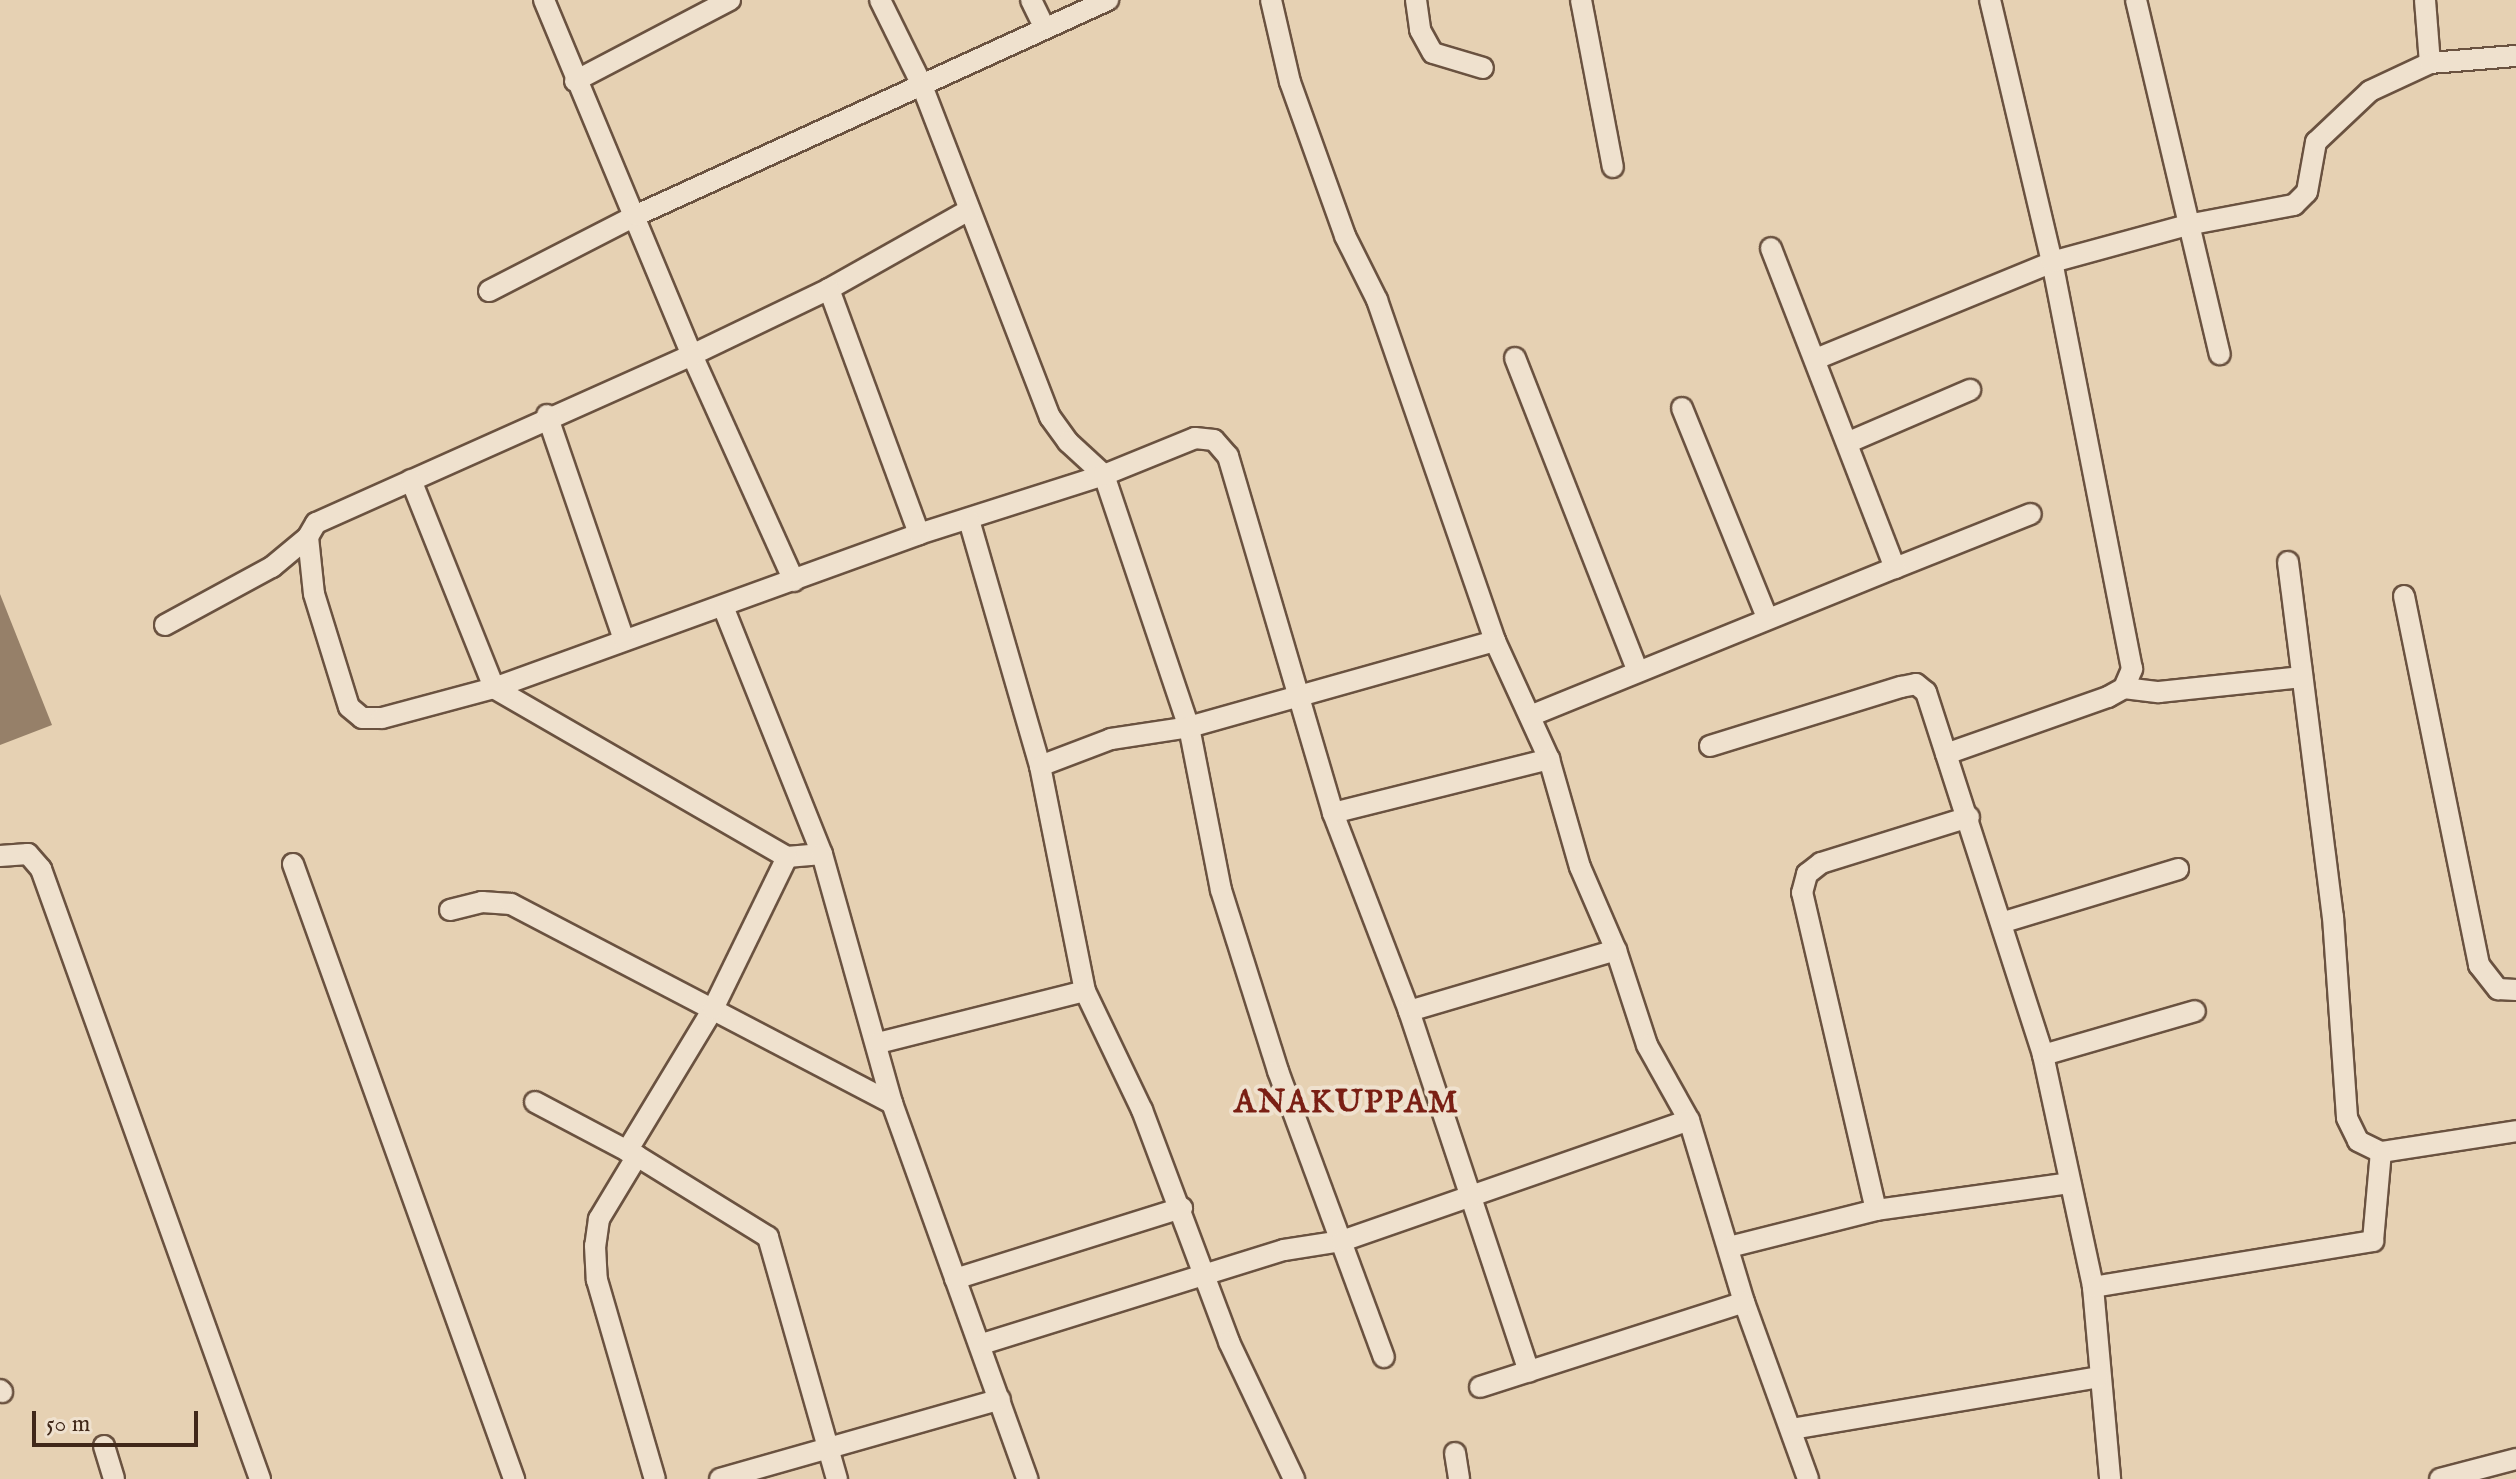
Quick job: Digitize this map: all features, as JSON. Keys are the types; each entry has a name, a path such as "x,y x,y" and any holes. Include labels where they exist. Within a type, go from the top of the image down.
{"street":[{"path":"544,0 575,81 637,215 692,355 794,581"},
{"path":"575,81 731,0"},
{"path":"880,0 921,83 1050,417 1068,442 1104,475 1189,727 1221,890 1278,1071 1384,1357"},
{"path":"1031,0 1044,27"},
{"path":"489,291 637,215 1108,0"},
{"path":"1271,0 1290,82 1345,236 1377,300 1495,641 1549,759 1580,867 1616,950 1647,1045 1689,1120 1744,1302 1808,1479"},
{"path":"1416,0 1420,30 1433,53 1483,68"},
{"path":"1581,0 1613,167"},
{"path":"1990,0 2035,209 2052,262 2132,669 2124,688"},
{"path":"2136,0 2220,354"},
{"path":"2425,0 2430,63"},
{"path":"1816,359 2052,262 2187,225 2294,205 2307,192 2314,171 2316,142 2370,91 2430,63 2516,56"},
{"path":"165,625 272,567 308,537 316,523 547,415 692,355 829,289 969,210"},
{"path":"1771,248 1849,442 1895,568"},
{"path":"829,289 919,534"},
{"path":"1515,358 1637,669"},
{"path":"1849,442 1970,390"},
{"path":"1682,408 1767,617"},
{"path":"547,415 624,640"},
{"path":"308,537 321,631 349,707 362,718 382,718 494,688 624,640 724,609 919,534 1104,475 1195,438 1214,440 1228,456 1333,813 1409,1011 1529,1372"},
{"path":"411,480 494,688 787,857 822,854"},
{"path":"1530,716 1637,669 2031,514"},
{"path":"969,520 1040,766 1085,991 1182,1208 1229,1342 1294,1479"},
{"path":"2288,562 2333,917 2347,1118 2358,1141 2381,1152 2516,1131"},
{"path":"2404,596 2479,965 2492,985 2516,990"},
{"path":"724,609 822,854 878,1043 892,1103 955,1279 982,1344 1027,1479"},
{"path":"1040,766 1111,739 1189,727 1495,641"},
{"path":"1946,754 2124,688 2159,692 2302,677"},
{"path":"1710,746 1916,684 1926,692 2004,922 2043,1055 2093,1287 2098,1377 2110,1479"},
{"path":"1333,813 1549,759"},
{"path":"1876,1210 1802,893 1807,874 1821,863 1969,817"},
{"path":"0,856 28,854 41,869 260,1479"},
{"path":"655,1479 597,1280 595,1246 599,1219 713,1009 787,857"},
{"path":"293,864 514,1479"},
{"path":"2004,922 2178,869"},
{"path":"450,910 482,902 511,904 892,1103"},
{"path":"1409,1011 1616,950"},
{"path":"878,1043 1085,991"},
{"path":"2043,1055 2195,1011"},
{"path":"535,1102 632,1154 768,1237 837,1479"},
{"path":"982,1344 1284,1250 1342,1241 1470,1193 1689,1120"},
{"path":"2093,1287 2373,1241 2381,1152"},
{"path":"1729,1247 1876,1210 2070,1183"},
{"path":"955,1279 1182,1208"},
{"path":"1480,1387 1744,1302"},
{"path":"1792,1429 2098,1377"},
{"path":"720,1479 1000,1399"},
{"path":"104,1446 114,1479"},
{"path":"1455,1453 1458,1479"},
{"path":"2440,1479 2496,1472 2516,1459"}],"building":[{"path":"0,594 52,725 0,745"}],"district":[{"name":"ANAKUPPAM","path":"1347,1104"}]}
